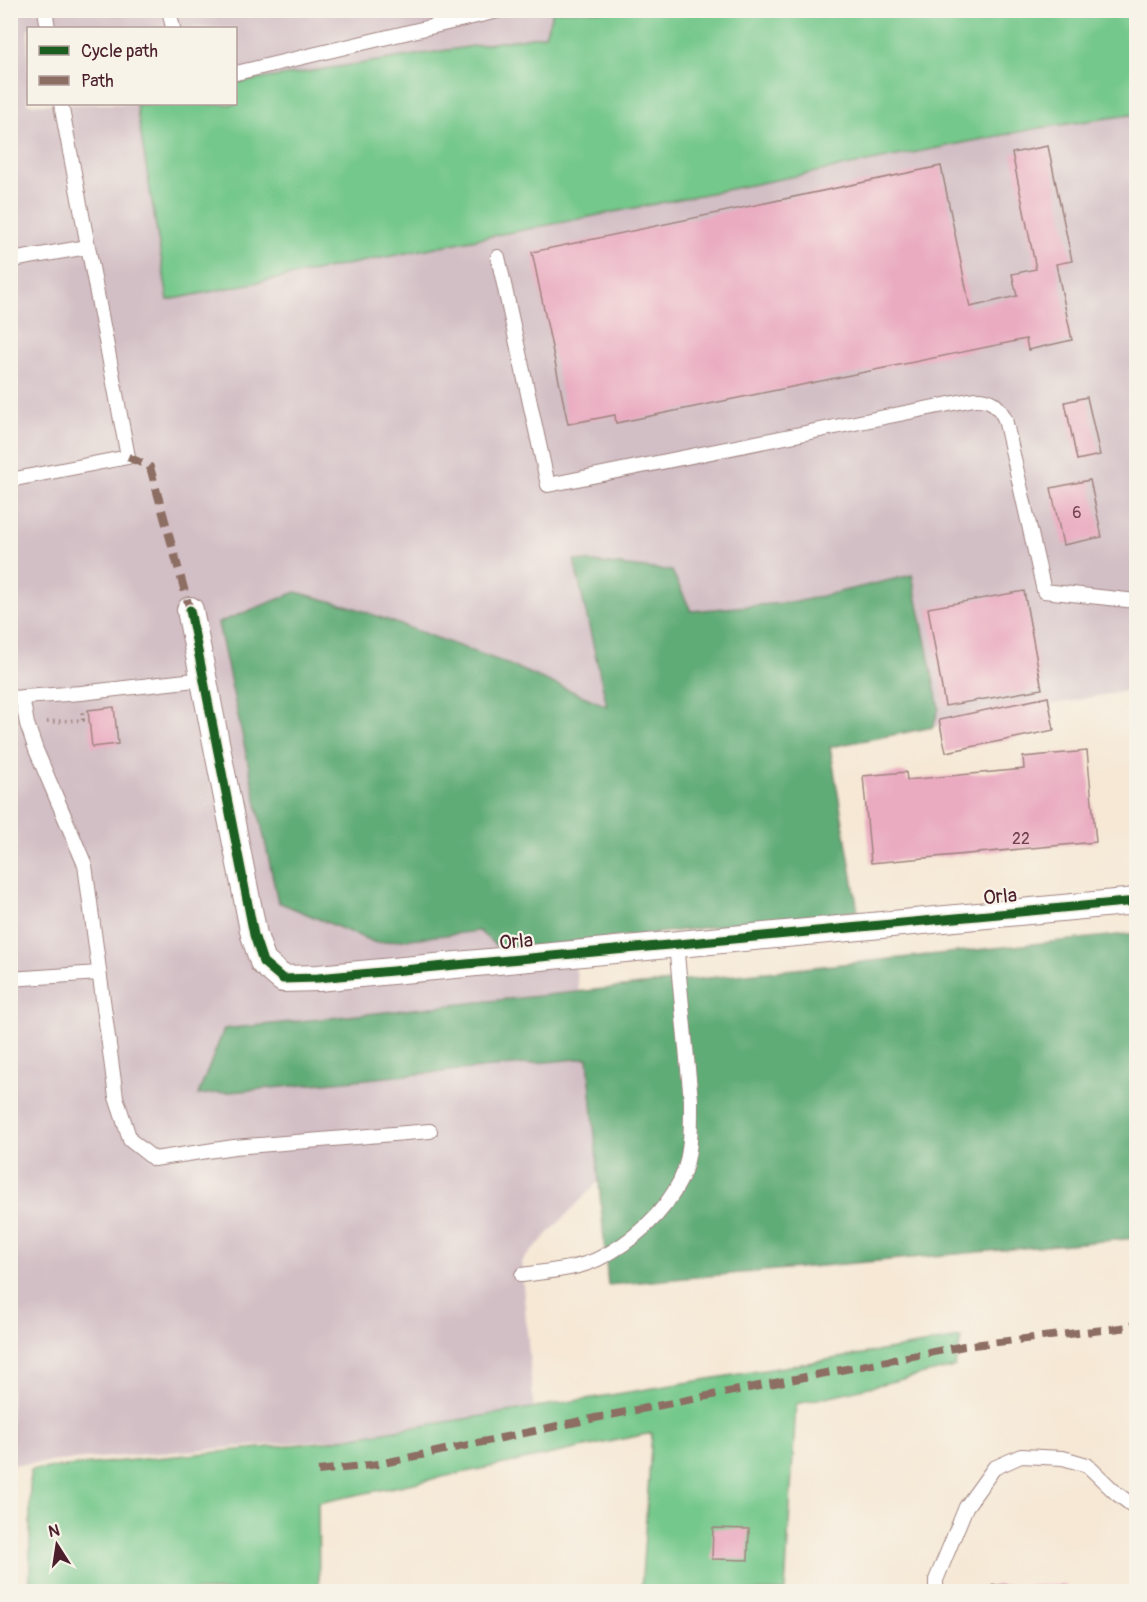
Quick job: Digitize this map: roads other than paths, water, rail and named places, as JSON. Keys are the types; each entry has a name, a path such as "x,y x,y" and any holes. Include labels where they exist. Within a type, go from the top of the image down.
{"street":[{"name":"Orla","path":"190,610 254,935 263,962 283,979 330,977 1137,901"}],"lane":[{"path":"45,10 48,27"},
{"path":"168,10 173,27"},
{"path":"237,73 502,10"},
{"path":"10,480 128,457 62,105"},
{"path":"12,260 87,247"},
{"path":"498,257 548,485 984,398 999,406 1005,419 1044,591 1137,601"},
{"path":"204,679 81,693 16,697 85,865 116,1097 130,1140 154,1159 234,1147 430,1131"},
{"path":"522,1275 575,1267 598,1259 643,1229 666,1203 681,1180 688,1156 692,1124 676,944"},
{"path":"10,979 99,973"},
{"path":"936,1592 936,1580 966,1507 994,1468 1021,1456 1063,1458 1087,1465 1116,1493 1137,1508"}]}
